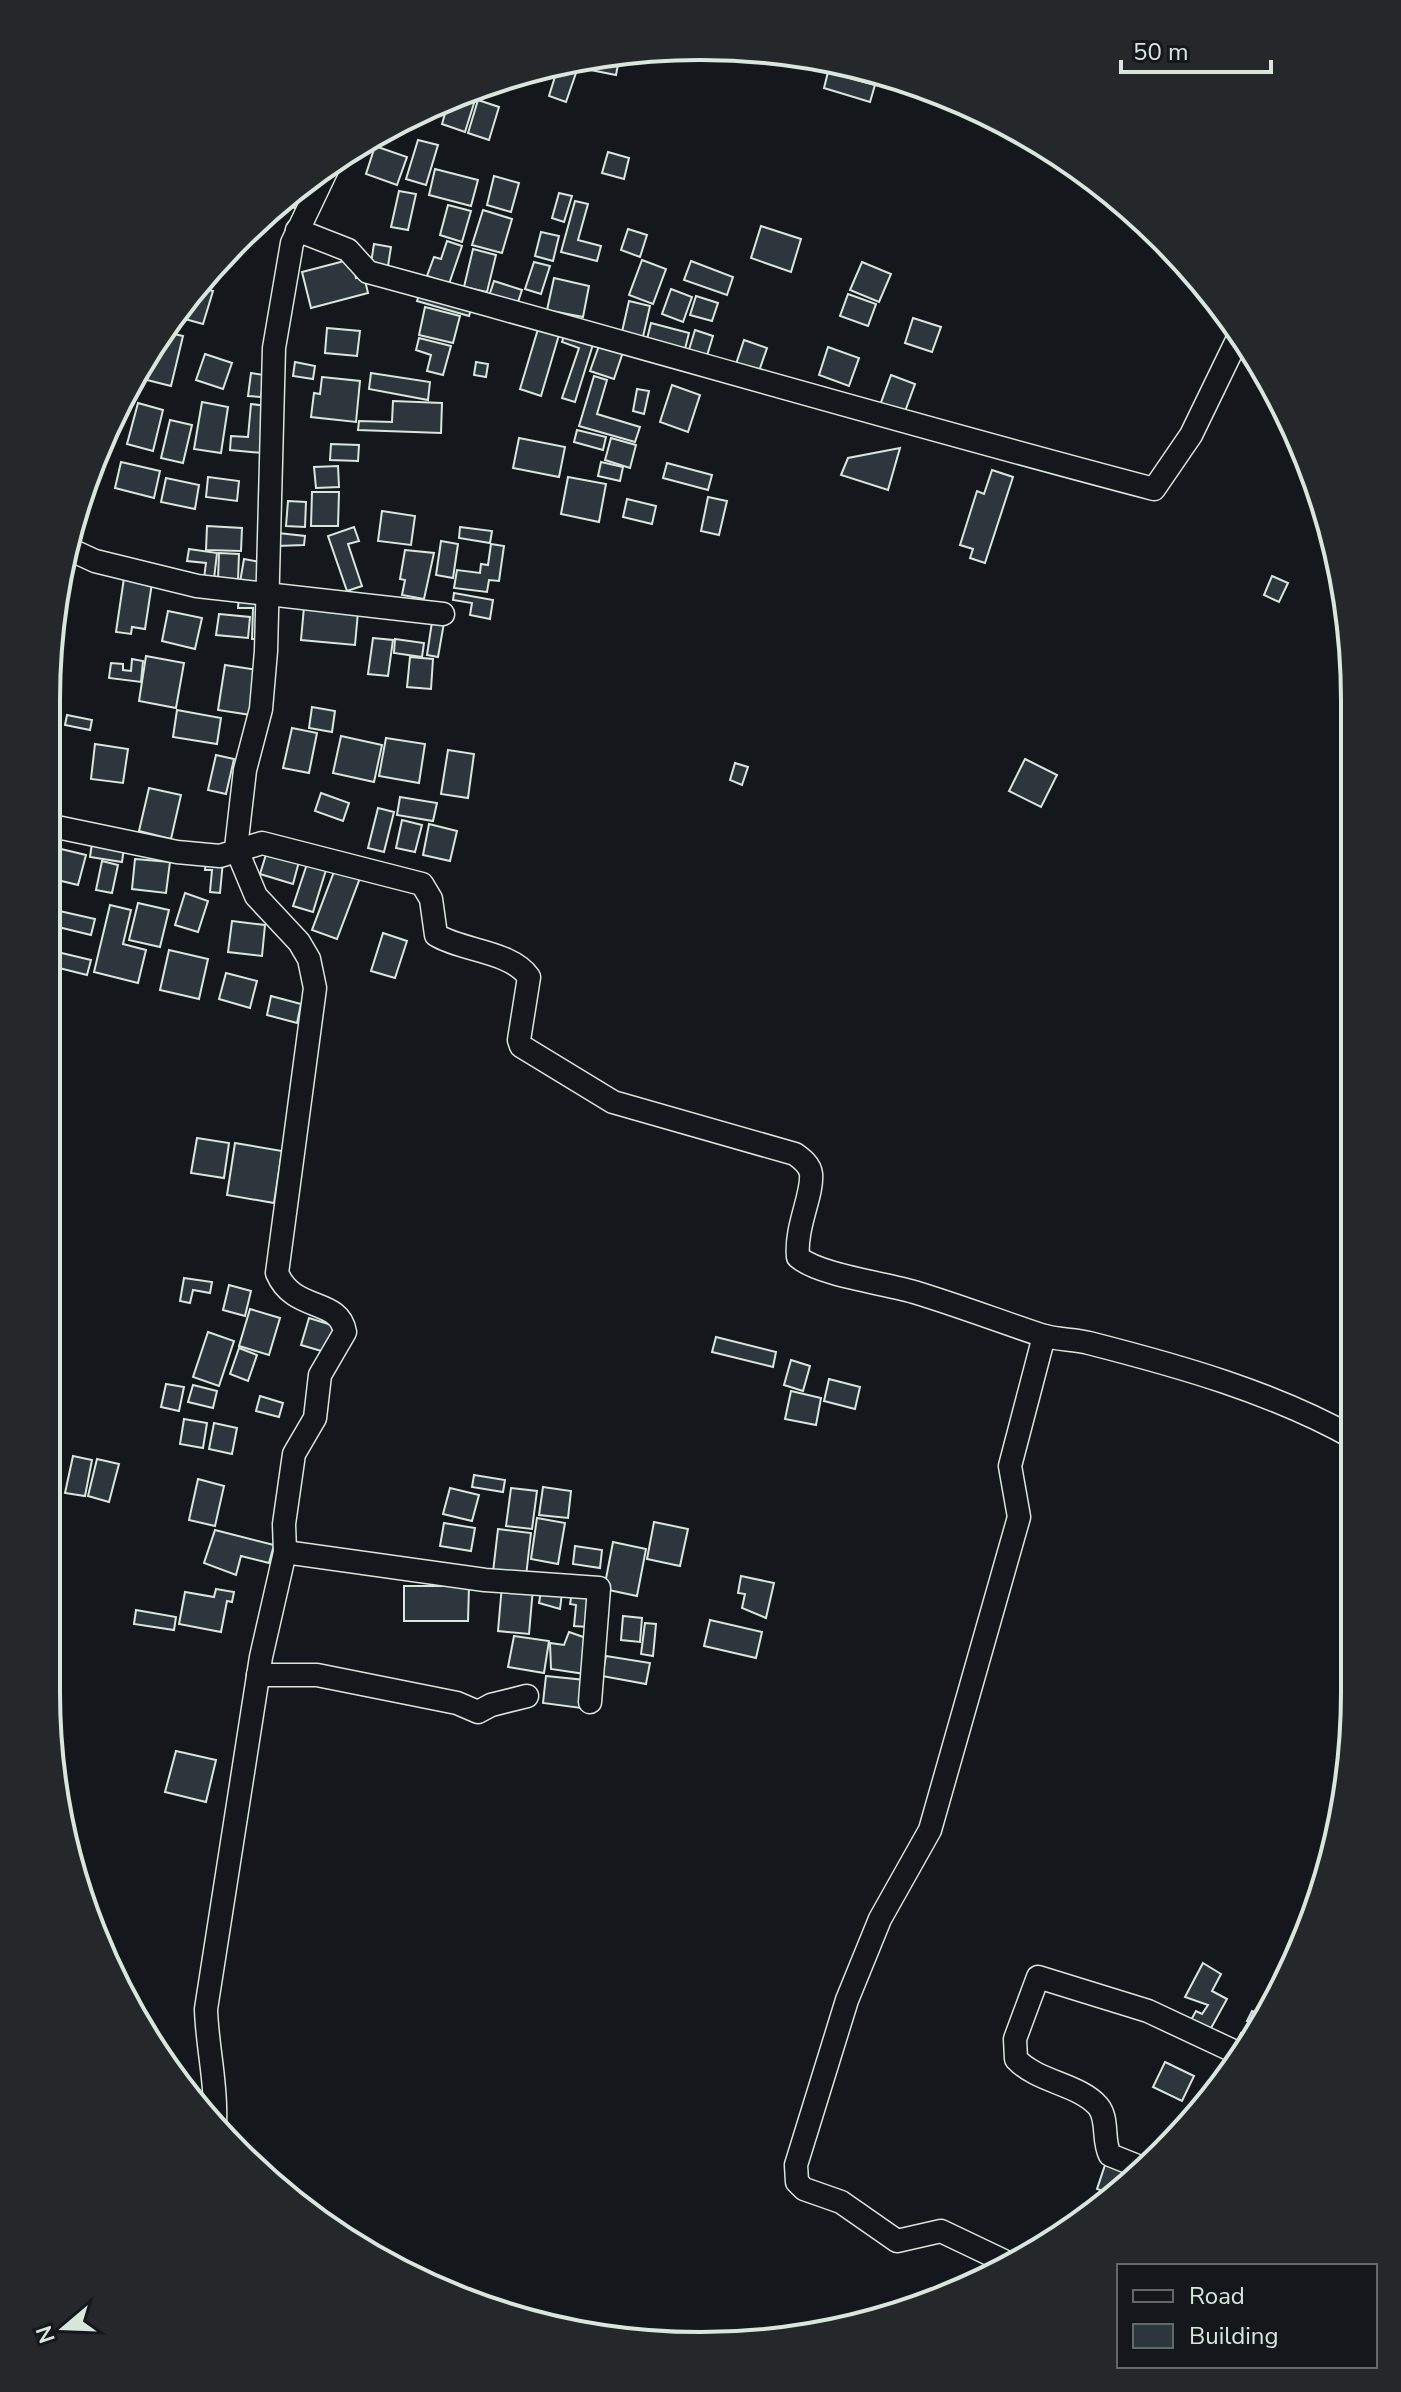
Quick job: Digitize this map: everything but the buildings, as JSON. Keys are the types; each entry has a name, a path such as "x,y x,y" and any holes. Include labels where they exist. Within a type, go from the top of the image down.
{"street":[{"path":"216,2110 207,2046 206,2009 258,1675 285,1552 284,1524 294,1454 315,1418 320,1375 345,1332 343,1320 335,1311 289,1294 277,1273 315,988 309,959 299,942 256,896 236,848 245,770 261,709 274,348 289,258 297,230 318,187"},
{"path":"297,230 348,250 368,272 657,350 905,424 1154,489 1191,435 1234,346"},
{"path":"78,553 95,561 197,586 443,614"},
{"path":"60,828 177,852 220,856 236,848 262,843 422,884 431,899 436,935 495,957 525,971 529,977 519,1040 521,1046 613,1102 795,1154 805,1162 811,1173 796,1239 798,1257 810,1267 884,1284 994,1316 1044,1336 1086,1342 1234,1385 1341,1431"},
{"path":"998,2258 941,2231 897,2241 841,2202 804,2189 797,2182 796,2165 847,2000 880,1919 930,1830 1019,1517 1010,1466 1044,1336"},
{"path":"285,1552 485,1580 599,1588 590,1702"},
{"path":"258,1675 317,1675 457,1703 478,1712 527,1696"},
{"path":"1132,2164 1110,2155 1103,2117 1095,2103 1026,2070 1016,2059 1015,2039 1038,1977 1148,2011 1231,2050"}]}
